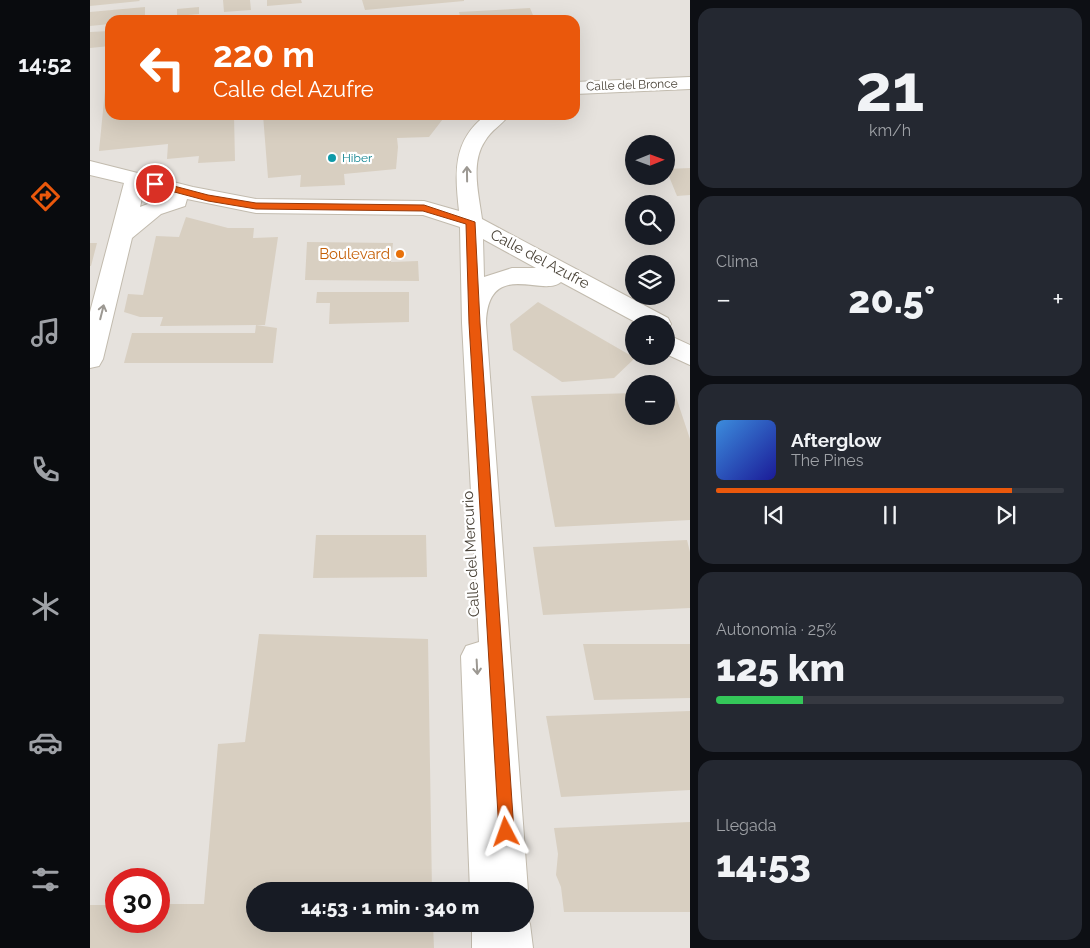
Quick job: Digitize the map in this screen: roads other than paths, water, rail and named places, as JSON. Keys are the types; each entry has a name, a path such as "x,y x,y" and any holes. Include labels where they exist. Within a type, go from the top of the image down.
{"street":[{"name":"Calle del Bronce","path":"580,80 690,75"},
{"name":"Calle del Bronce","path":"580,88 690,83"},
{"path":"463,227 452,164 459,139 476,120"},
{"path":"463,227 466,165 473,142 492,120"},
{"name":"Calle del Azufre","path":"90,168 177,201 252,215 422,220 463,227 625,319"},
{"name":"Calle del Azufre","path":"90,178 135,184 256,206 424,208 641,315"},
{"path":"90,359 135,184"},
{"path":"121,236 146,211 164,203 177,201"},
{"name":"Calle del Mercurio","path":"463,227 474,323 509,882"},
{"name":"Calle del Mercurio","path":"463,227 488,882"},
{"path":"474,323 479,297 494,281 531,275 552,278"},
{"path":"675,333 690,341"},
{"path":"675,348 690,356"},
{"path":"490,932 491,948"},
{"path":"513,932 514,948"}],"place":[{"name":"Hiber","path":"332,158"},
{"name":"Boulevard","path":"400,254"}]}
